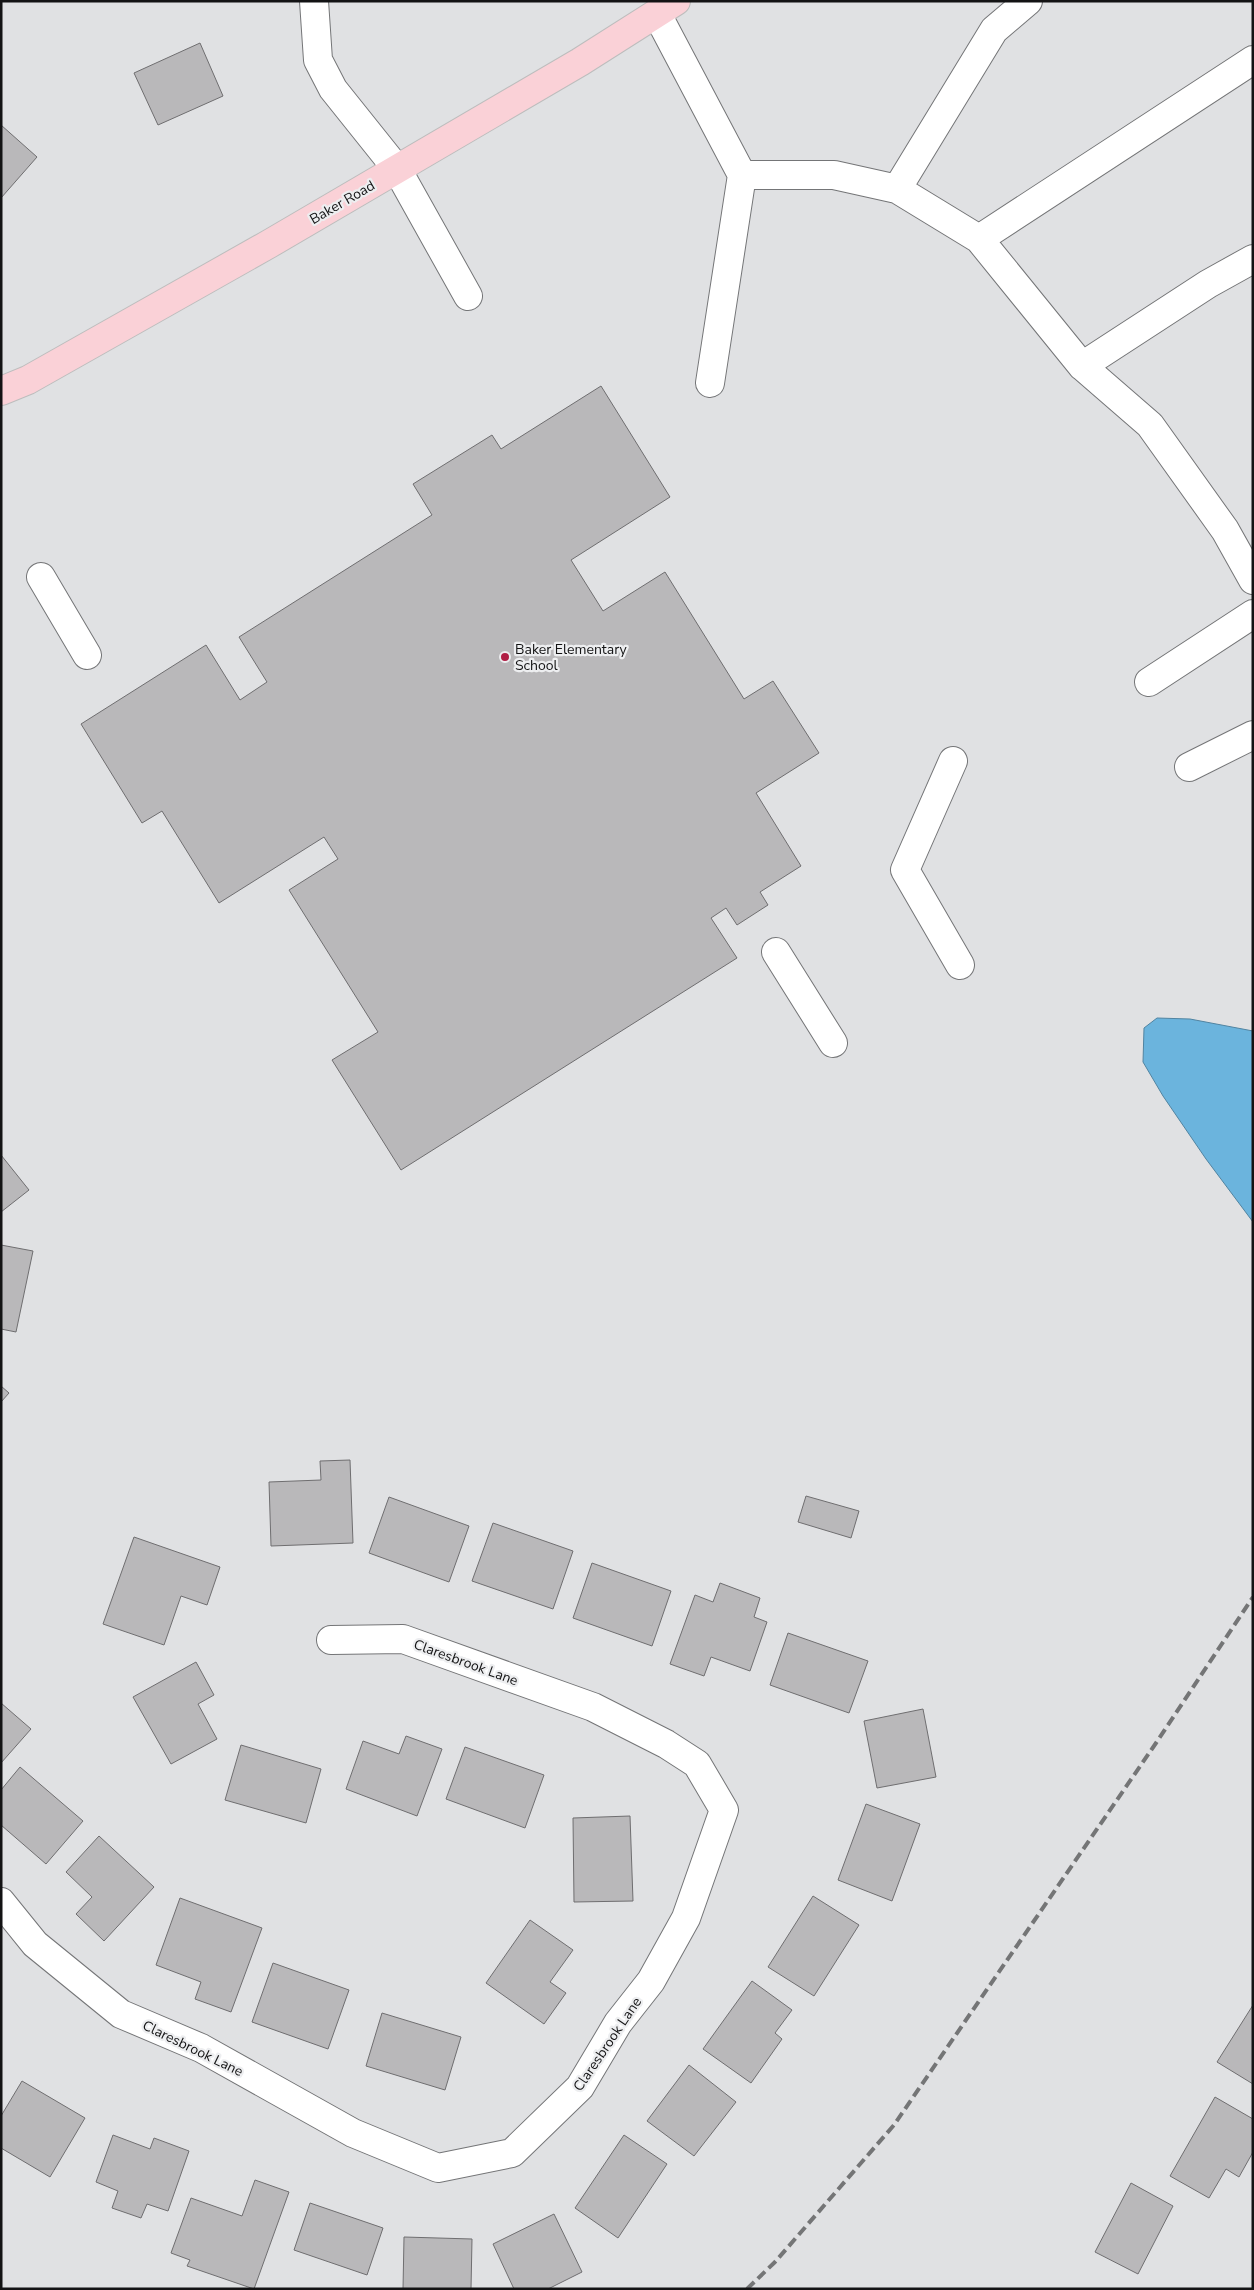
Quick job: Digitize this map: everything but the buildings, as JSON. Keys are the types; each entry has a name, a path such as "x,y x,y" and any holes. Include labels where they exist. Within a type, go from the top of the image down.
{"main road":[{"name":"Baker Road","path":"1,391 36,375 269,244 580,62 667,7"}],"street":[{"path":"314,1 318,60 334,89 397,169 468,296"},
{"path":"897,189 994,30 1028,1"},
{"path":"667,7 742,175 710,383"},
{"path":"979,239 1253,60"},
{"path":"742,175 834,175 897,189 979,239 1082,366 1150,425 1225,530 1253,580"},
{"path":"1082,366 1208,284 1253,259"},
{"path":"41,577 87,655"},
{"path":"1149,682 1253,614"},
{"path":"1189,767 1253,735"},
{"path":"953,761 905,870 960,965"},
{"path":"776,952 833,1043"},
{"name":"Claresbrook Lane","path":"1,1902 35,1944 121,2014 201,2048 353,2133 438,2168 512,2153 580,2087 618,2023 651,1980 686,1918 724,1810 697,1764 666,1744 593,1707 403,1639 331,1640"}],"water":[{"path":"1157,1018 1190,1019 1253,1031 1253,1222 1206,1159 1163,1096 1143,1062 1144,1028"}],"railway":[{"path":"747,2289 775,2262 894,2125 1156,1743 1253,1597"}],"place":[{"name":"Baker Elementary School","path":"505,657"}]}
